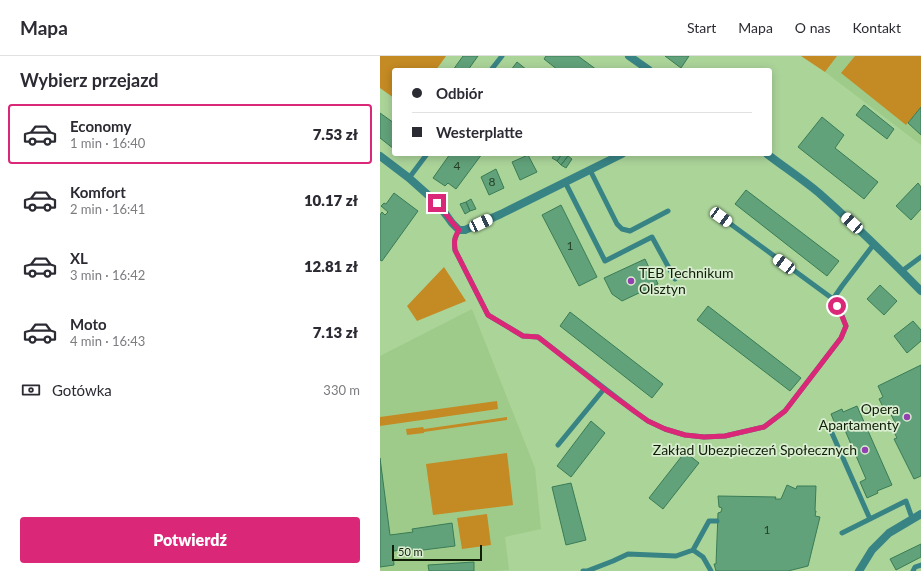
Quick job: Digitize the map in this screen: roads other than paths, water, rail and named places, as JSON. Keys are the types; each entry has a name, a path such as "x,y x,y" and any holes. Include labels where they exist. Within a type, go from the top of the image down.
{"street":[{"path":"629,56 646,68"},
{"path":"380,156 409,178 437,203 459,230 471,228 618,156"},
{"path":"770,156 818,192 874,244 921,291"},
{"path":"859,571 872,550 889,533 921,514"}],"lane":[{"path":"493,68 502,56"},
{"path":"409,178 426,156"},
{"path":"590,170 617,224 622,229 630,231 668,212"},
{"path":"565,182 605,261 652,237 675,279"},
{"path":"459,230 454,238 455,250 488,315 523,336 538,337 604,389 648,421 665,429 685,435 704,437 725,436 764,427 785,411 841,338 846,326 833,300 721,217"},
{"path":"833,300 874,244"},
{"path":"902,271 921,257"},
{"path":"558,445 604,389"},
{"path":"831,431 870,519"},
{"path":"842,533 906,502 912,518"},
{"path":"583,571 613,561 628,554 676,556 693,550 709,521 717,520"},
{"path":"693,550 704,557 711,571"},
{"path":"913,571 915,567 921,565"}],"place":[{"name":"TEB Technikum Olsztyn","path":"631,281"},
{"name":"Opera Apartamenty","path":"907,417"},
{"name":"Zakład Ubezpieczeń Społecznych","path":"865,450"}]}
